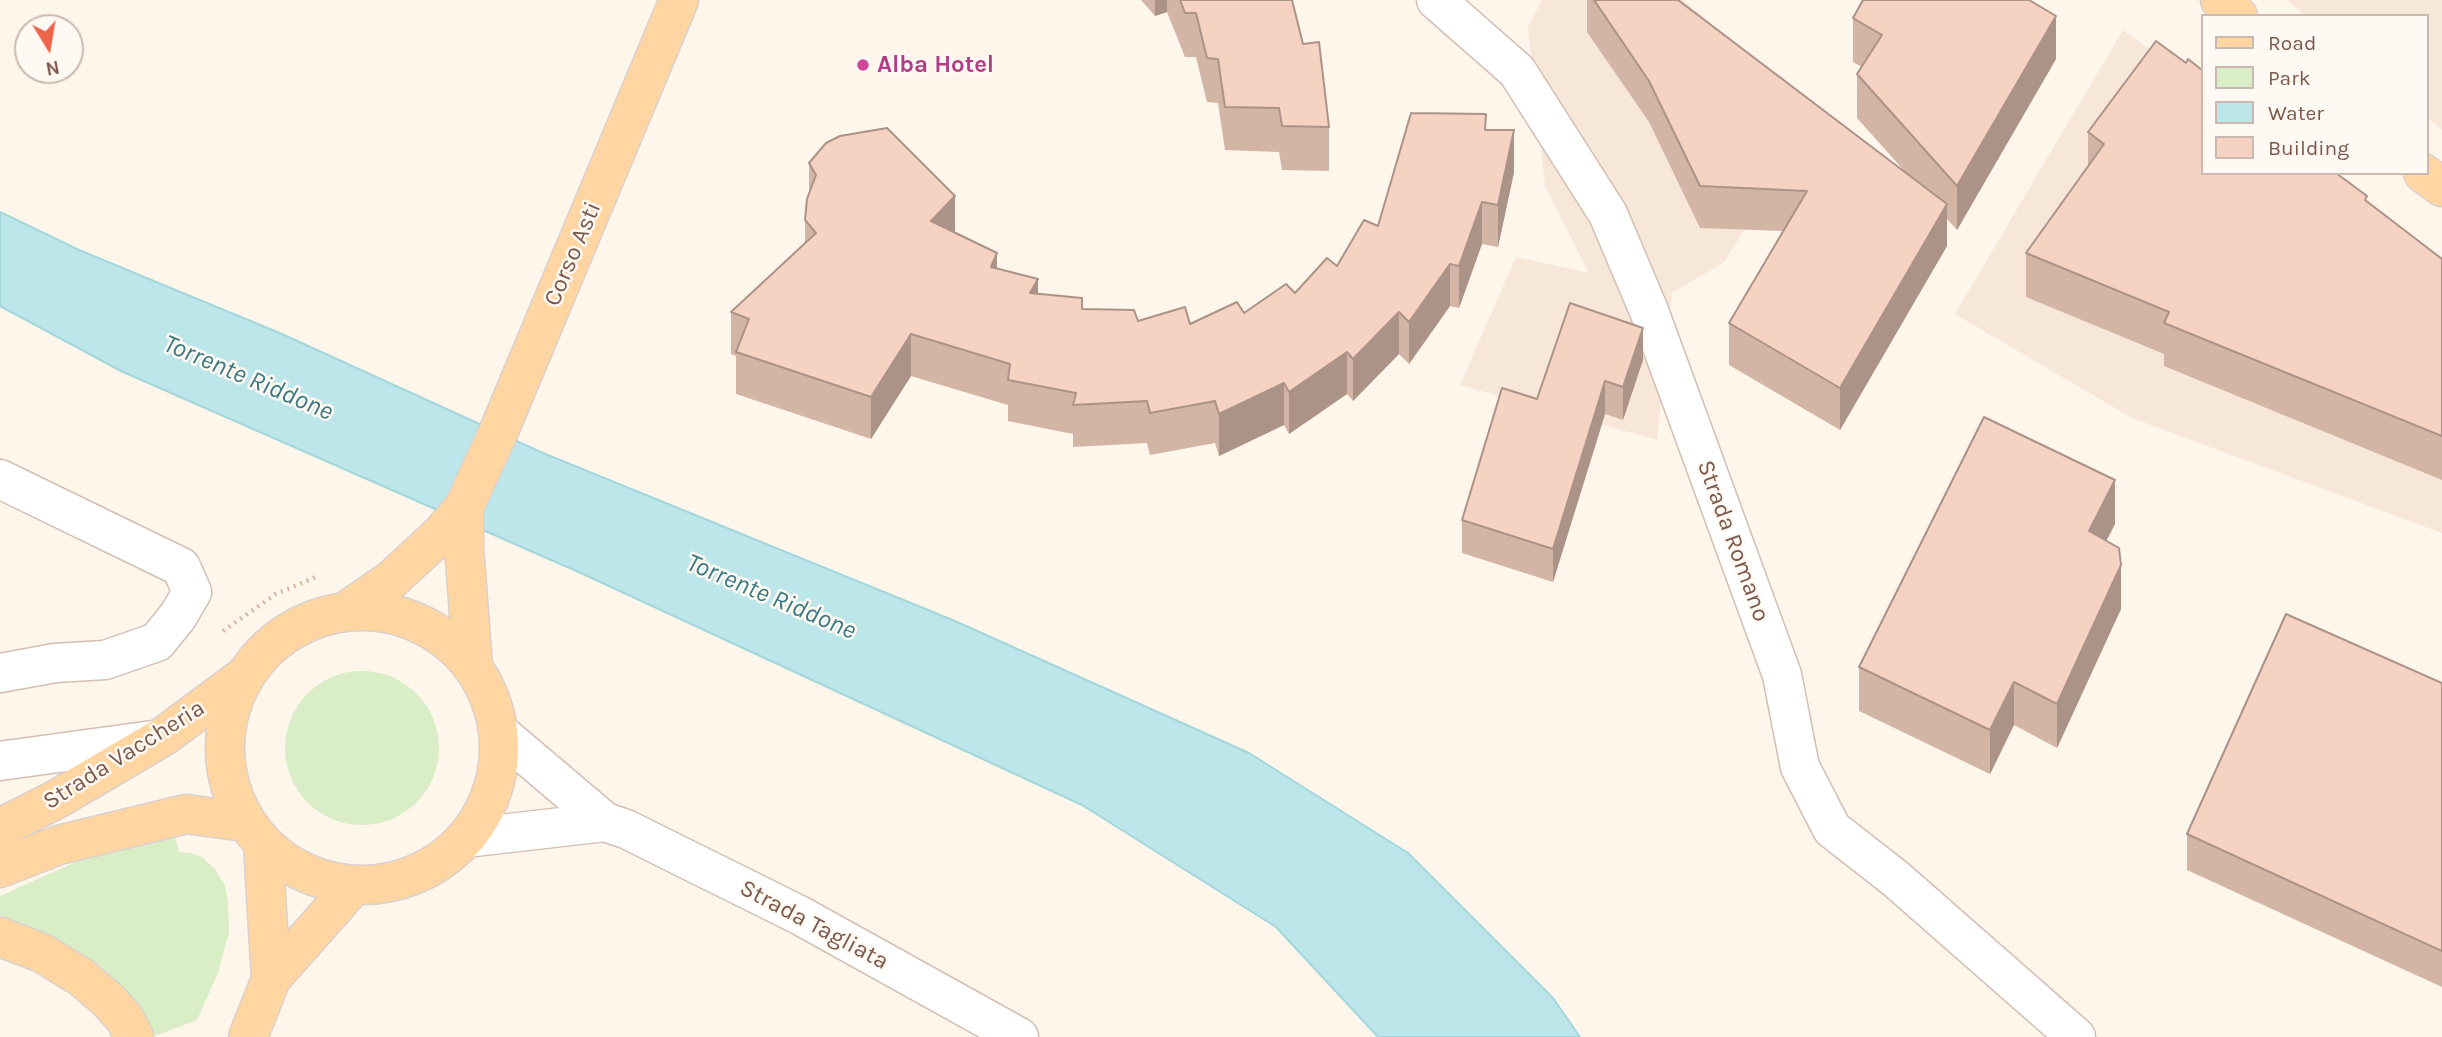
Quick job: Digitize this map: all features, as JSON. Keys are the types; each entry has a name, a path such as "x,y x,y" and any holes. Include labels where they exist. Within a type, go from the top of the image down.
{"main road":[{"name":"Corso Asti","path":"459,521 679,0"},
{"path":"2220,0 2236,14"},
{"path":"2426,175 2442,187"},
{"path":"346,611 390,581 459,521"},
{"path":"459,521 473,666"},
{"path":"346,611 382,611 416,621 448,640 473,666 491,697 500,733 498,771 487,807 466,838 435,865 396,881 354,886 320,880 289,866 254,833 229,787 223,749 228,712 244,676 271,644 306,622 346,611"},
{"name":"Strada Vaccheria","path":"0,828 58,799 153,740 164,736 244,676"},
{"name":"Strada Vaccheria","path":"0,869 58,845 186,814 254,833"},
{"path":"254,833 271,979"},
{"path":"248,1037 271,979 354,886"},
{"path":"0,937 42,953 81,977 117,1009 134,1037"}],"street":[{"name":"Strada Romano","path":"1436,0 1517,71 1608,214 1649,311 1782,675 1800,768 1832,829 1896,879 2076,1037"},
{"path":"0,480 181,567 192,592 178,616 157,642 105,660 55,663 0,673"},
{"name":"Strada Tagliata","path":"500,733 605,822 626,829 800,916 1019,1037"},
{"path":"0,761 153,740"},
{"name":"Strada Tagliata","path":"466,838 605,822"}],"shaded area":[{"path":"1542,0 1683,0 1819,113 1724,262 1672,293 1657,440 1460,385 1516,257 1589,273 1545,186 1528,27"},
{"path":"2287,0 2442,0 2442,130 2428,119 2428,14 2303,14"},
{"path":"2123,30 2200,87 2200,175 2207,175 2442,263 2442,533 2132,418 1955,314"}],"green space":[{"path":"362,671 392,677 417,693 433,718 439,748 433,778 417,803 392,819 362,825 332,819 307,803 291,778 285,748 291,718 307,693 332,677"},
{"path":"175,836 179,852 203,858 215,869 225,885 229,932 218,973 197,1020 155,1036 144,1019 0,920 0,896 89,856"}],"water":[{"name":"Torrente Riddone","path":"0,212 79,250 282,334 543,453 955,621 1249,753 1408,853 1553,998 1580,1037 1378,1037 1276,927 1082,805 583,574 121,371 0,306"}],"building":[{"path":"1180,0 1292,0 1303,44 1319,42 1329,127 1282,126 1279,108 1225,107 1218,59 1207,58 1196,13 1185,13"},
{"path":"1594,0 1678,0 1947,204 1840,388 1729,323 1807,191 1700,186 1649,81"},
{"path":"1863,0 2029,0 2056,16 1957,186 1857,74 1882,35 1853,18"},
{"path":"2156,41 2186,63 2188,59 2200,68 2200,175 2339,175 2367,196 2365,200 2442,259 2442,436 2164,323 2169,312 2026,253 2104,144 2088,132"},
{"path":"1411,113 1486,114 1485,130 1514,130 1498,205 1482,202 1459,266 1450,264 1409,322 1399,312 1353,359 1347,352 1289,392 1284,383 1219,414 1215,401 1150,413 1147,401 1073,405 1076,393 1008,380 1010,364 911,334 871,397 736,352 749,319 731,312 816,233 805,220 807,199 816,175 809,163 826,143 840,136 887,128 955,196 931,221 997,253 991,267 1038,279 1030,293 1082,298 1082,309 1134,310 1138,321 1185,307 1190,324 1237,302 1244,313 1286,284 1295,293 1327,258 1337,266 1364,220 1378,226"},
{"path":"1570,303 1643,328 1623,387 1605,381 1553,549 1462,520 1502,388 1537,399"},
{"path":"1984,417 2115,480 2089,531 2119,548 2121,565 2057,704 2014,682 1990,730 1859,667"},
{"path":"2286,614 2442,683 2442,951 2187,834"}],"place":[{"name":"Alba Hotel","path":"863,65"}]}
